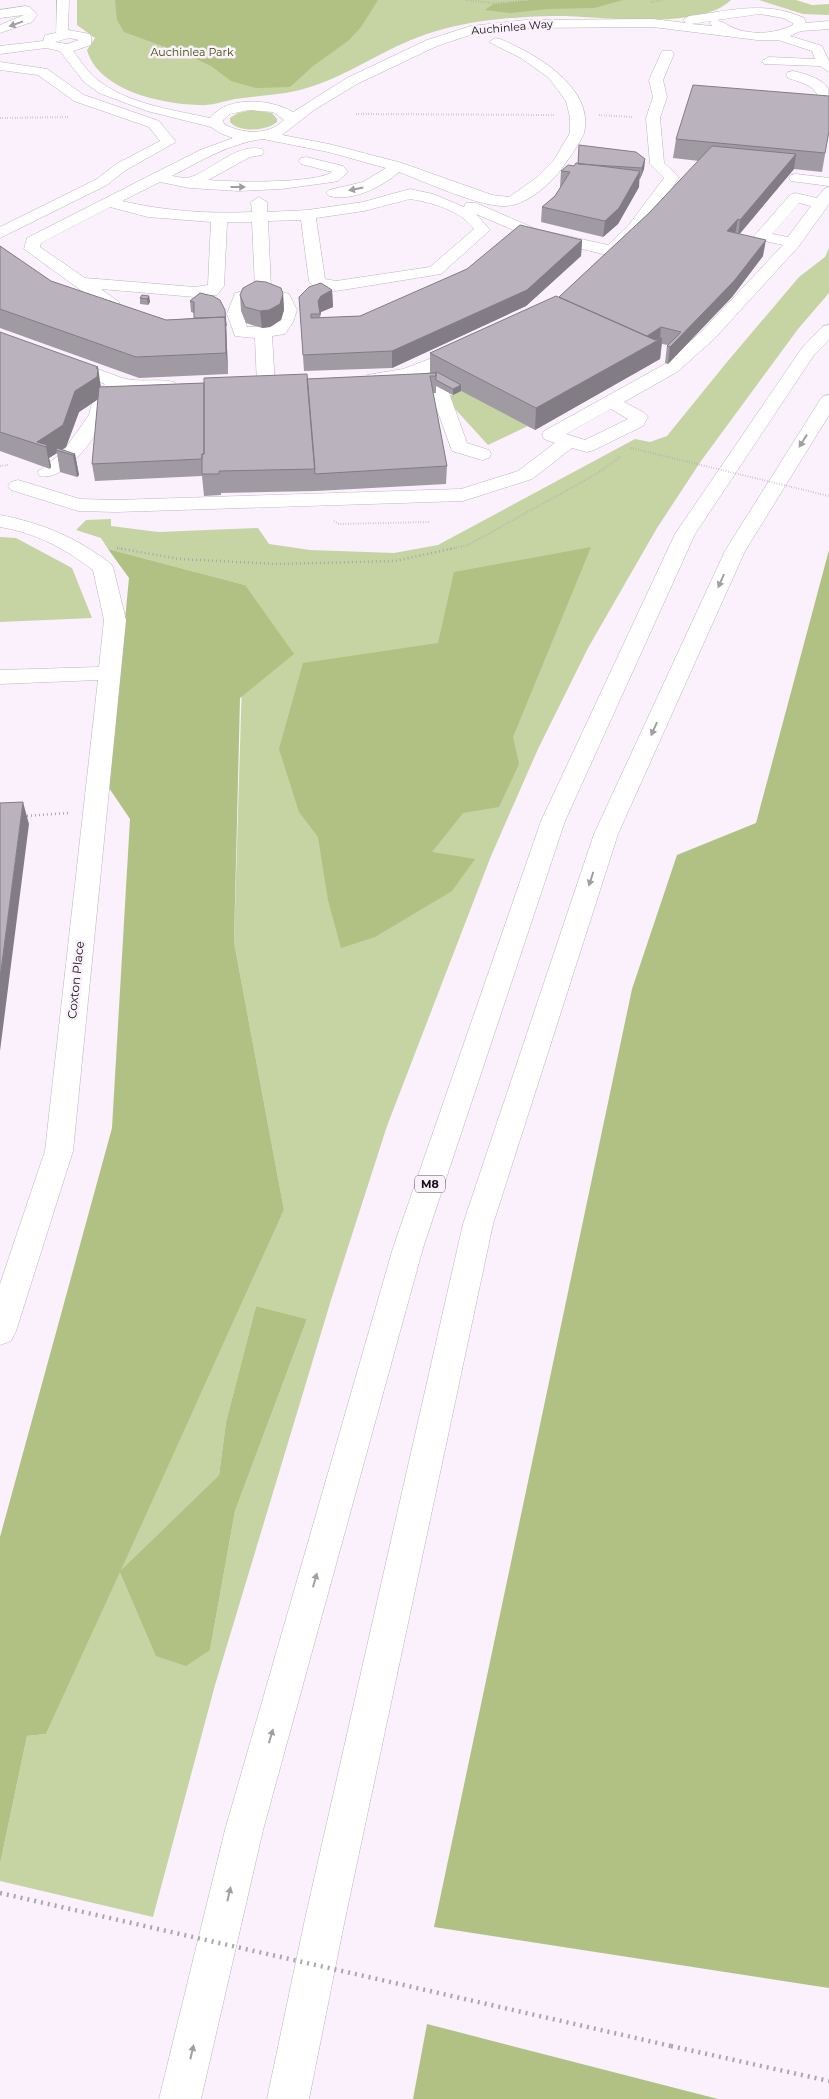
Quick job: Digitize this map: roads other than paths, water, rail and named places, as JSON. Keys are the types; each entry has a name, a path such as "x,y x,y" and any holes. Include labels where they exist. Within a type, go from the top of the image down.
{"main road":[{"path":"0,50 63,41 63,0"},
{"path":"731,32 716,23 721,14 736,0"},
{"path":"750,0 774,9 797,21 829,25"},
{"name":"Auchinlea Way","path":"653,24 721,14 746,7 774,9"},
{"path":"0,14 19,9 26,10 31,15 28,19 0,29"},
{"path":"779,36 797,21 829,17"},
{"name":"Auchinlea Way","path":"159,109 194,110 242,107 295,98 352,81 432,43 471,30 526,24 653,24 757,36 779,36"},
{"path":"769,61 826,65 822,44 779,36"},
{"name":"Auchinlea Way","path":"63,41 94,84 120,98 217,125 234,134 258,135 329,148"},
{"path":"205,153 212,140 218,116 242,107 282,110 291,117 291,122 306,136 329,148 392,171 487,199 501,202 515,200 558,172 569,143 577,134 578,115 574,100 564,86 547,70 521,53 495,42"},
{"path":"667,54 656,80 660,96 653,118 657,164 669,181"},
{"path":"0,66 42,72 73,95 108,110 154,124 168,140 165,146 128,163 102,182 3,240"},
{"path":"793,75 821,87 827,92 828,110"},
{"name":"Auchinlea Way","path":"83,283 32,249 33,241 205,153 258,135 281,130 309,107 352,81"},
{"path":"339,90 322,107 318,127 337,144 376,156 392,171 410,181 531,232 611,251"},
{"path":"565,151 583,153"},
{"path":"190,184 247,154 272,153"},
{"path":"128,163 138,172 160,175 190,184 229,187 280,185 322,180 333,178 341,172 333,167 289,157"},
{"path":"638,158 656,159"},
{"path":"322,195 364,188 379,182 392,171 429,162"},
{"path":"796,178 829,182"},
{"path":"649,183 669,181"},
{"path":"597,264 634,229 669,181"},
{"path":"140,186 148,192 160,195"},
{"path":"107,202 148,212 219,218 260,210 308,215 364,206 402,196 418,194 472,217 480,224 482,230 480,234 408,292"},
{"path":"793,243 762,236 795,198 826,198"},
{"path":"611,402 639,417 636,422 586,446 568,442 552,435 671,368 708,335 793,243 826,198"},
{"path":"260,210 278,200"},
{"path":"242,202 260,210"},
{"path":"260,210 263,291"},
{"path":"308,215 314,268 320,283 330,286 351,284 434,271"},
{"path":"83,283 196,292 214,290 218,272 219,218"},
{"path":"83,283 110,303 113,306 111,311"},
{"path":"263,291 283,298 289,310 285,322 279,330 263,333 241,332 235,320 233,310 241,297 263,291"},
{"path":"77,302 146,322"},
{"name":"M8","path":"180,2099 244,1830 408,1248 553,821 685,534 808,352 829,330"},
{"path":"263,333 266,385"},
{"path":"0,338 130,386 188,385"},
{"path":"358,380 396,378 414,373 483,342"},
{"path":"414,373 425,383 439,390 459,447 482,454"},
{"path":"47,472 69,457 98,416 102,398 116,382"},
{"path":"246,385 284,384"},
{"path":"288,2099 325,1919 478,1224 606,834 734,551 829,400"},
{"path":"6,487 78,505 97,506 300,502 463,495 525,475 568,442"},
{"name":"Coxton Place","path":"0,521 42,530 71,543 103,567 115,620 93,812 59,1151 0,1332"},
{"path":"0,677 109,673"}],"park label":[{"name":"Auchinlea Park","path":"192,52"}]}
